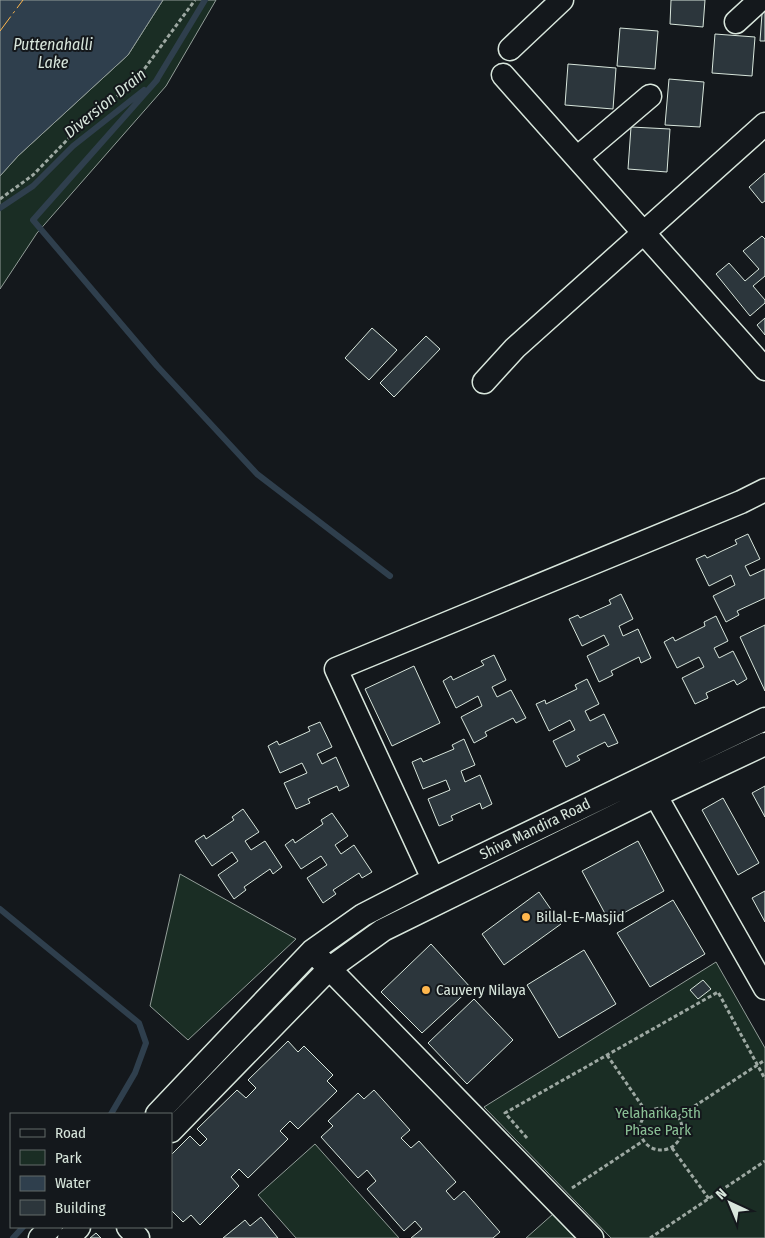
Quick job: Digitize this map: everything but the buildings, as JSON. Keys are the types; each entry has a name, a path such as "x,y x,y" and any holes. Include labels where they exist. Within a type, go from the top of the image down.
{"street":[{"path":"510,49 562,0"},
{"path":"736,22 760,0"},
{"path":"503,75 765,369"},
{"path":"577,158 650,96"},
{"path":"484,382 516,348 765,124"},
{"path":"433,879 336,669 741,502 765,490"},
{"name":"Shiva Mandira Road","path":"158,1113 312,951 363,914 644,776 765,719"},
{"path":"172,1130 329,969 383,930 765,744"},
{"path":"644,776 765,988"},
{"path":"312,951 592,1238"},
{"path":"40,1238 50,1228"},
{"path":"69,1238 78,1228"},
{"path":"129,1228 138,1238"}],"path":[{"path":"0,199 33,175 70,137 137,79 195,0"},
{"path":"505,1113 718,992 765,1079"},
{"path":"607,1055 647,1113"},
{"path":"678,1117 765,1060"},
{"path":"662,1108 669,1109 678,1117 683,1127 682,1135 679,1142 672,1148 658,1151 643,1141 640,1125 647,1113 662,1108"},
{"path":"572,1188 643,1141"},
{"path":"672,1148 709,1199"},
{"path":"650,1238 765,1162"}],"green space":[{"path":"163,0 216,0 166,86 37,233 0,289 0,176 18,156 128,55"},
{"path":"180,874 296,939 188,1040 150,1006"},
{"name":"Yelahanka 5th Phase Park","path":"716,962 765,1048 765,1238 611,1238 484,1107"},
{"path":"315,1144 399,1238 296,1238 258,1195"},
{"path":"553,1214 575,1238 526,1238"}],"water":[{"name":"Puttenahalli Lake","path":"0,0 163,0 128,55 18,156 0,176"}],"waterway":[{"name":"Diversion Drain","path":"156,81 205,0"},
{"path":"157,80 33,220 157,366 257,474 390,576"},
{"name":"Diversion Drain","path":"0,208 33,186 73,146 144,90"},
{"path":"0,909 139,1023 146,1043 135,1073 112,1113"},
{"path":"13,1238 22,1228"}],"power":[{"path":"0,31 23,0"}],"place":[{"name":"Billal-E-Masjid","path":"526,917"},
{"name":"Cauvery Nilaya","path":"426,990"}]}
